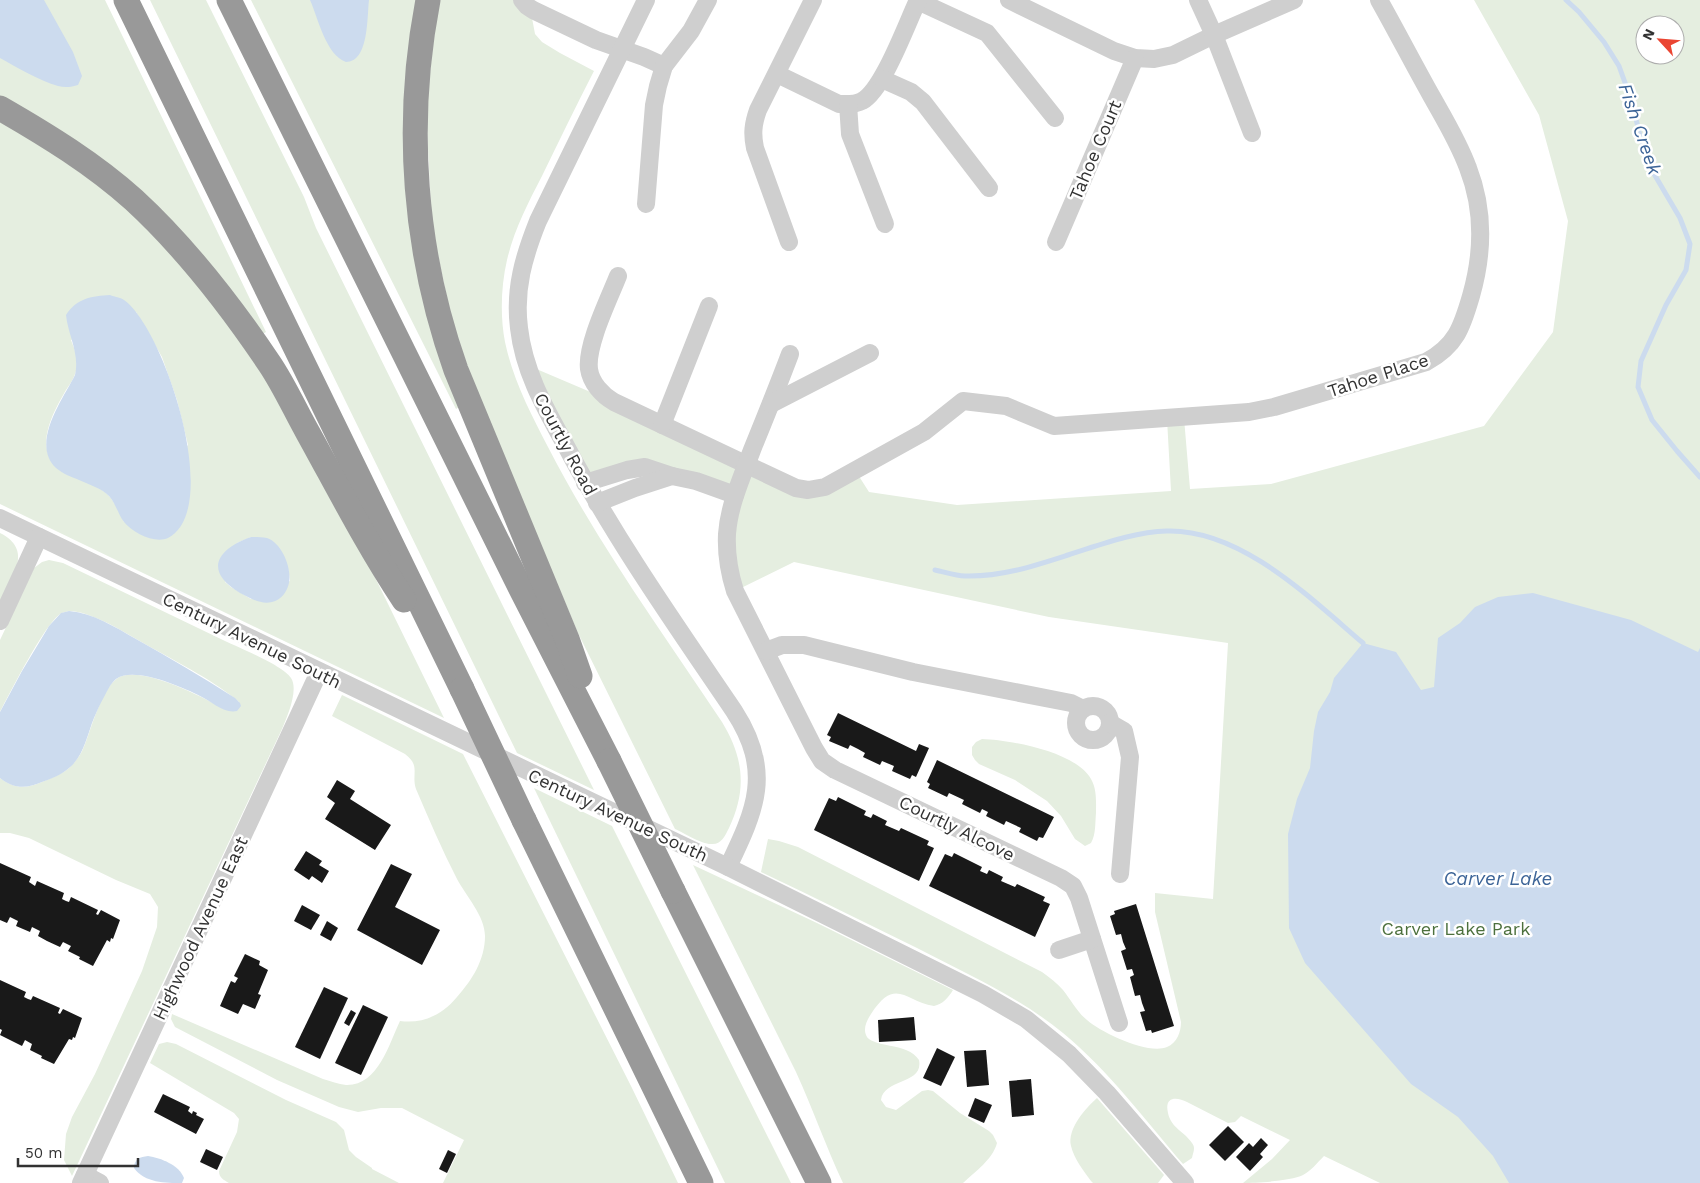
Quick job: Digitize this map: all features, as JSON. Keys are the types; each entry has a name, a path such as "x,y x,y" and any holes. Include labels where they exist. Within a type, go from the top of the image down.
{"highway":[{"path":"126,0 700,1183"},
{"path":"229,0 523,593 609,761 819,1183"},
{"path":"428,0 418,79 415,147 418,203 426,261 432,288 447,346 567,639 609,761"},
{"path":"0,108 54,140 96,170 133,200 206,277 270,364 379,563 462,690"}],"street":[{"path":"522,0 533,10 596,40 664,66"},
{"name":"Courtly Road","path":"646,0 527,247 518,283 519,328 528,370 536,391 585,483 628,554 737,716 750,742 757,770 756,799 749,823 728,867"},
{"path":"646,204 654,105 664,66 691,31 708,0"},
{"path":"789,242 752,135 758,110 813,0"},
{"path":"1009,0 1114,51 1135,58 1154,59 1173,55 1294,0"},
{"path":"1198,0 1214,35 1252,133"},
{"name":"Tahoe Place","path":"618,276 592,343 589,356 589,370 603,395 614,402 796,488 808,490 825,486 924,432 963,401 1006,406 1054,426 1171,419 1249,412 1283,405 1426,362 1450,346 1464,320 1475,281 1479,255 1480,228 1478,206 1469,169 1457,143 1379,0"},
{"path":"776,74 839,104 861,102 872,93 882,79 918,1 987,34 1055,118"},
{"name":"Tahoe Court","path":"1056,242 1135,58"},
{"path":"882,79 911,92 923,102 989,188"},
{"path":"848,104 850,134 885,224"},
{"path":"662,425 709,306"},
{"path":"771,404 870,353"},
{"name":"Courtly Alcove","path":"790,354 735,495 727,534 729,573 735,591 814,748 824,763 1069,883 1074,888 1119,1023"},
{"path":"585,483 627,470 645,467 672,476 696,481 735,495"},
{"path":"597,503 634,488 672,476"},
{"name":"Century Avenue South","path":"0,518 728,867 958,980 1026,1019 1061,1047 1090,1074 1185,1183"},
{"path":"0,621 39,537"},
{"path":"766,651 782,645 804,645 913,672 1071,702 1083,709"},
{"name":"Highwood Avenue East","path":"88,1180 319,672"},
{"path":"1091,706 1099,707 1107,713 1110,723 1107,732 1100,738 1093,740 1085,738 1078,731 1076,725 1078,716 1083,709 1091,706"},
{"path":"1110,723 1124,732 1130,757 1120,874"},
{"path":"1059,950 1092,939"}],"green space":[{"path":"0,0 105,0 266,332 261,335 244,311 0,96"},
{"path":"150,0 206,0 304,197 316,228 594,790 517,753"},
{"path":"251,0 419,0 409,68 461,406 456,409"},
{"path":"438,0 514,0 532,18 535,34 542,42 594,71 513,238 503,280 503,332 508,356 523,396 567,483 631,587 722,722 735,748 740,774 739,800 726,834 714,844 702,842 675,829 577,631 477,392 453,326 432,227 426,109"},
{"name":"Carver Lake Park","path":"1474,0 1700,0 1700,1183 1380,1183 1324,1156 1309,1171 1298,1177 1243,1183 1272,1159 1290,1140 1241,1116 1235,1122 1228,1123 1183,1100 1172,1099 1167,1107 1170,1118 1194,1147 1192,1158 1183,1164 1096,1063 1063,1033 1029,1008 917,948 761,872 768,839 798,847 1042,972 1061,987 1083,1017 1103,1031 1149,1048 1159,1049 1167,1047 1178,1037 1181,1022 1155,912 1155,893 1213,899 1228,643 1049,617 794,562 735,591 735,495 645,467 585,483 527,365 614,402 796,488 855,470 869,492 957,505 1171,491 1167,419 1184,418 1190,489 1271,484 1484,426 1553,332 1568,221 1539,115"},
{"path":"0,118 26,133 119,201 202,286 268,383 364,555 444,718 0,504","holes":["136,312 162,357 177,400 188,445 124,522 114,503 106,493 53,463 50,459 46,442 53,414 73,379 76,369 76,356 71,340","255,537 280,554 287,565 290,581 251,599 225,582 237,543"]},
{"path":"0,533 16,547 18,556 14,574 0,602"},
{"path":"49,560 63,563 271,663 287,673 291,678 294,689 287,718 282,729 72,1176 64,1160 66,1134 72,1117 95,1074 142,971 157,927 158,907 150,894 116,880 29,838 10,833 0,833 0,778 16,786 26,787 49,779 69,768 82,752 103,697 115,680 122,676 146,676 160,680 190,691 226,710 239,702 220,687 197,673 115,627 88,615 69,611 55,618 38,642 0,712 0,640 34,568 42,562"},
{"path":"342,695 463,754 678,1183 443,1183 464,1140 402,1108 381,1108 358,1112 339,1107 277,1080 175,1027 171,1019 172,1014 323,1079 346,1085 357,1083 366,1079 381,1062 400,1021 416,1021 432,1017 445,1009 468,984 477,969 483,953 485,936 482,921 446,857 416,789 413,762 405,754 332,716"},
{"path":"982,739 1042,749 1072,762 1083,770 1093,783 1096,796 1095,828 1091,843 1085,846 1075,839 1061,816 1047,801 1015,780 979,764 972,755 972,747"},
{"path":"534,788 612,826 791,1183 725,1183"},
{"path":"693,865 953,990 945,1000 934,1006 924,1004 901,994 887,996 870,1016 865,1032 869,1039 874,1042 907,1050 919,1060 919,1068 916,1074 889,1088 884,1093 881,1100 886,1107 896,1110 922,1091 933,1091 960,1113 993,1135 997,1143 995,1149 978,1170 963,1183 843,1183 796,1072"},
{"path":"167,1042 176,1044 286,1100 336,1122 344,1130 349,1150 356,1157 372,1169 399,1183 229,1183 225,1181 219,1171 237,1132 239,1119 234,1113 150,1063 159,1044"},
{"path":"1097,1098 1164,1175 1158,1183 1093,1183 1085,1173 1074,1156 1070,1140 1074,1126"}],"water":[{"path":"0,0 44,0 73,52 82,76 78,85 63,87 51,84 28,74 0,58"},
{"path":"310,0 369,0 363,47 354,60 346,62 333,52"},
{"path":"110,295 124,300 140,317 156,345 170,380 182,419 189,457 190,493 184,521 168,538 157,540 144,536 128,526 106,493 56,468 49,458 46,446 51,421 75,375 75,352 66,315 80,301 97,296"},
{"path":"251,537 267,538 277,545 285,557 289,570 289,583 283,595 275,601 268,603 260,602 240,593 228,585 221,577 218,569 219,561 223,554 239,542"},
{"name":"Carver Lake","path":"1533,593 1631,620 1698,652 1700,648 1700,1183 1509,1183 1493,1156 1458,1117 1411,1084 1305,963 1289,928 1288,834 1297,799 1310,768 1318,712 1330,692 1334,678 1363,643 1396,652 1421,690 1434,687 1438,638 1460,623 1475,607 1498,597"},
{"path":"69,611 78,612 104,621 223,690 235,698 241,706 237,711 227,711 200,696 170,683 146,676 124,676 116,679 109,687 95,715 85,745 78,758 69,768 63,773 31,786 20,787 5,782 0,778 0,712 49,626 61,613"},
{"path":"148,1156 164,1160 178,1169 184,1178 182,1183 156,1181 144,1177 134,1168 135,1162 140,1158"}],"building":[{"path":"838,713 916,751 919,744 929,748 916,777 912,775 910,779 892,771 894,766 882,761 880,765 863,757 865,753 850,745 848,749 829,741 831,737 827,735"},
{"path":"937,760 1054,817 1043,838 1039,837 1037,841 1019,832 1021,828 1006,821 1004,825 986,816 988,812 982,809 980,813 962,804 964,800 949,793 947,797 928,788 930,784 927,782"},
{"path":"337,780 355,791 350,799 391,825 375,850 325,819 335,803 327,797"},
{"path":"838,797 866,811 864,815 871,818 873,814 887,821 885,825 899,831 901,828 929,841 927,845 934,848 919,881 814,830 829,798 836,801"},
{"path":"306,851 322,861 319,865 329,871 322,883 312,876 309,880 294,870"},
{"path":"954,853 982,867 980,871 987,874 989,870 1003,877 1001,881 1015,887 1017,884 1045,897 1043,901 1050,904 1035,937 929,886 945,854 952,857"},
{"path":"0,863 31,877 29,882 35,886 37,881 64,893 62,899 66,901 69,902 71,897 98,910 96,914 98,915 101,910 120,920 113,939 111,938 110,942 107,940 93,966 68,951 71,946 63,942 60,947 47,941 38,936 40,931 32,927 30,932 16,926 18,921 10,917 7,923 0,920"},
{"path":"391,864 412,874 395,907 440,930 422,965 357,930"},
{"path":"1136,904 1174,1026 1152,1033 1151,1030 1146,1031 1140,1012 1145,1011 1140,995 1135,996 1130,977 1134,975 1132,969 1127,970 1121,951 1126,949 1121,934 1116,935 1110,916 1115,914 1114,911"},
{"path":"302,905 320,915 311,930 294,921"},
{"path":"327,921 338,928 331,941 320,935"},
{"path":"245,954 260,961 259,965 268,970 258,994 261,995 255,1009 243,1004 238,1014 220,1006 231,981 235,983 238,978 234,976"},
{"path":"0,980 26,992 24,997 28,999 31,1000 33,996 60,1008 58,1013 60,1014 63,1009 82,1018 75,1038 69,1039 54,1064 30,1050 32,1044 25,1040 22,1046 0,1035 2,1030 0,1029"},
{"path":"324,987 348,998 320,1059 295,1047"},
{"path":"363,1005 388,1017 361,1075 335,1063"},
{"path":"351,1010 356,1013 349,1026 344,1023"},
{"path":"914,1017 916,1040 879,1042 878,1020"},
{"path":"937,1048 955,1057 941,1086 923,1078"},
{"path":"986,1050 989,1085 967,1087 964,1051"},
{"path":"1031,1079 1034,1115 1012,1117 1009,1081"},
{"path":"163,1094 190,1107 188,1111 192,1114 193,1111 197,1113 196,1115 204,1119 196,1134 154,1112"},
{"path":"975,1098 992,1105 984,1123 968,1116"},
{"path":"1228,1126 1244,1142 1225,1161 1209,1145"},
{"path":"1261,1138 1268,1145 1260,1154 1263,1157 1250,1171 1236,1157 1249,1143 1253,1147"},
{"path":"206,1149 223,1157 217,1170 200,1162"},
{"path":"448,1150 456,1154 447,1173 439,1169"}],"waterway":[{"name":"Fish Creek","path":"1566,0 1579,12 1604,42 1619,66 1632,102 1650,167 1680,218 1690,244 1686,270 1666,305 1641,361 1638,387 1652,420 1700,477"},
{"path":"935,570 961,576 992,575 1030,567 1142,534 1167,531 1194,533 1221,541 1273,569 1363,643"}]}
